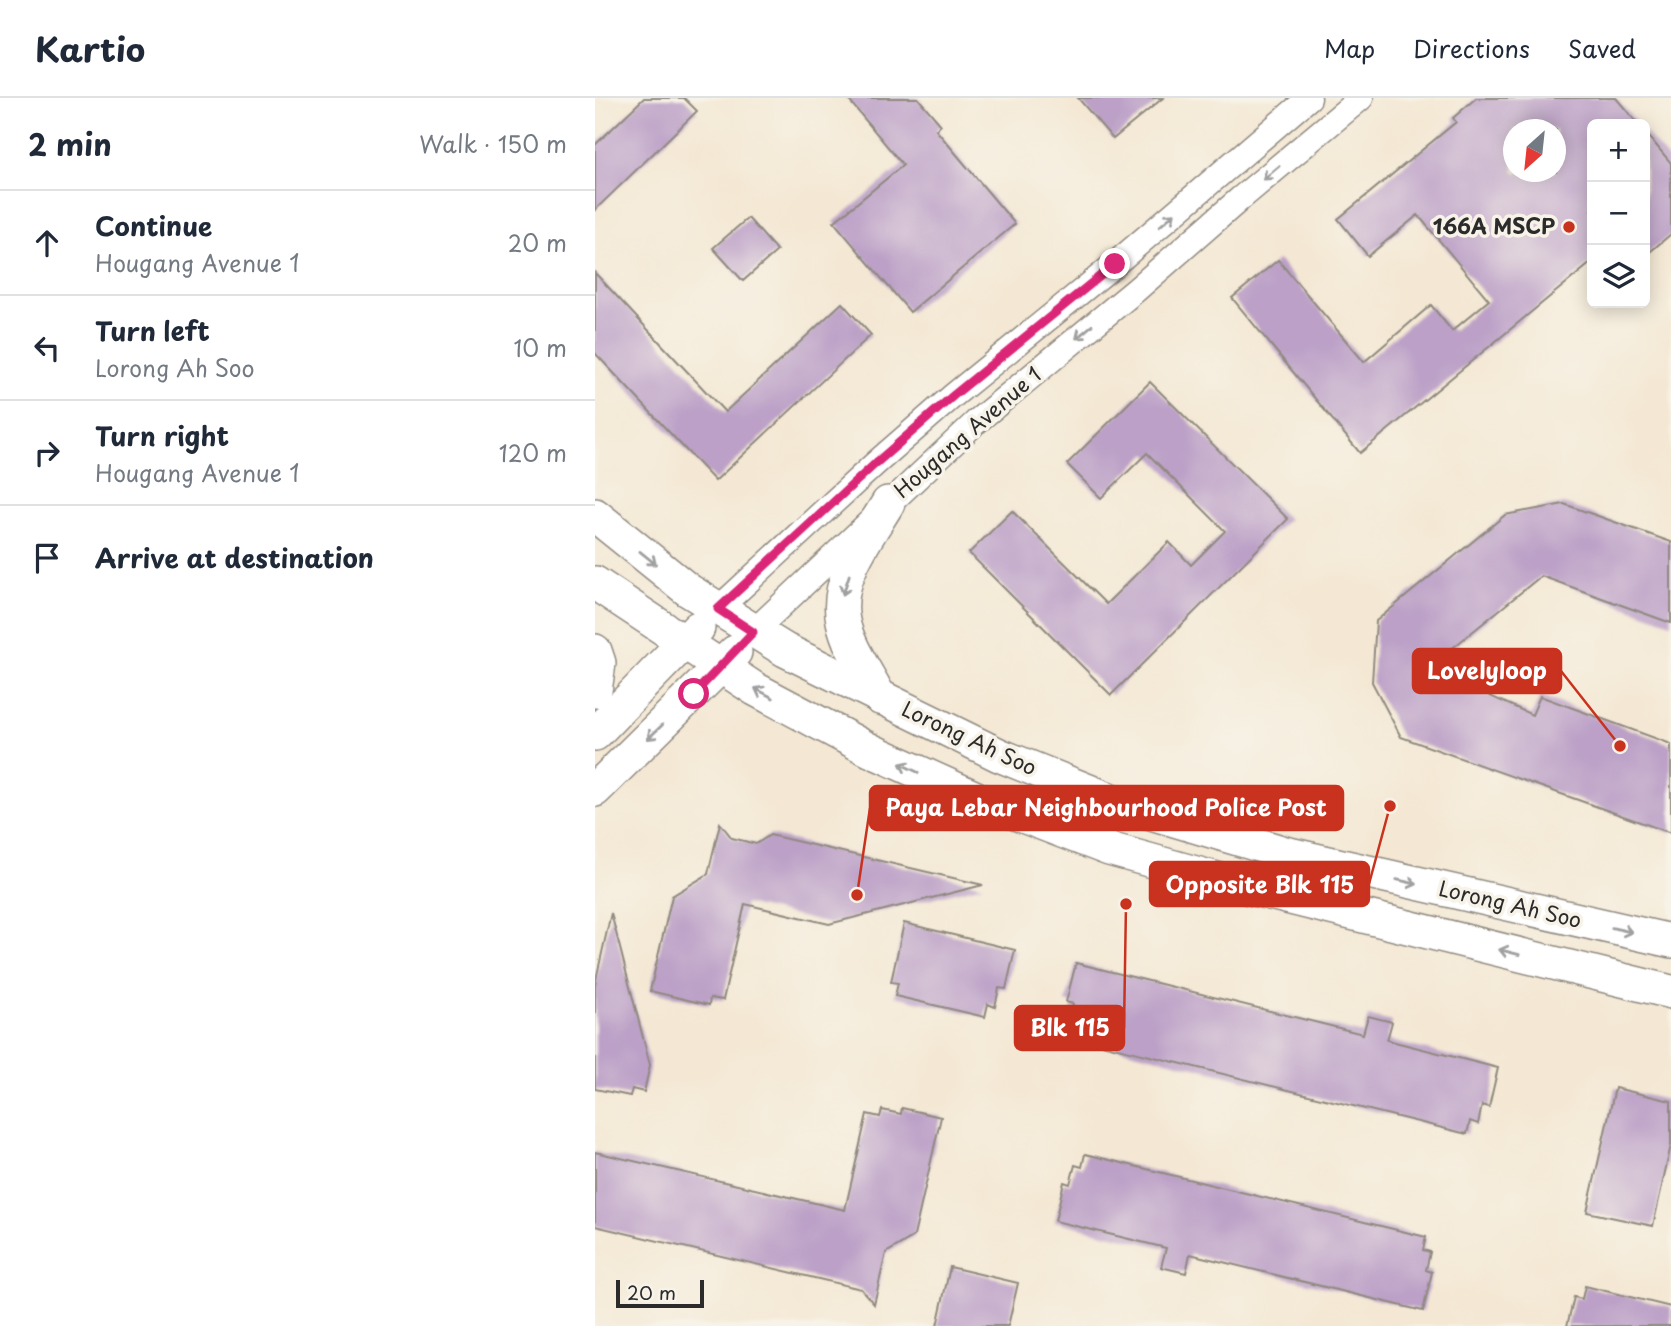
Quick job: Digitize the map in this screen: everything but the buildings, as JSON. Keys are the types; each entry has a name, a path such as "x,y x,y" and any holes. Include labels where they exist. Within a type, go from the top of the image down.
{"main road":[{"path":"880,698 851,643 843,620 842,590 857,556 888,503"},
{"name":"Lorong Ah Soo","path":"595,515 688,590 753,632 880,698 999,755 1121,804 1263,848 1671,941"},
{"path":"595,583 755,689 870,750 976,798 1109,849 1246,887 1671,992"},
{"name":"Hougang Avenue 1","path":"595,734 718,609"},
{"name":"Hougang Avenue 1","path":"595,790 753,632"},
{"path":"595,651 599,663 595,691"}],"street":[{"name":"Hougang Avenue 1","path":"718,609 954,395 1115,264 1310,98"},
{"name":"Hougang Avenue 1","path":"753,632 976,422 1361,98"}],"place":[{"name":"166A MSCP","path":"1569,227"},
{"name":"Lovelyloop","path":"1620,746"},
{"name":"Opposite Blk 115","path":"1390,806"},
{"name":"Paya Lebar Neighbourhood Police Post","path":"857,895"},
{"name":"Blk 115","path":"1126,904"}],"route":[{"path":"694,694 753,632 718,609 954,395 1115,264"}]}
